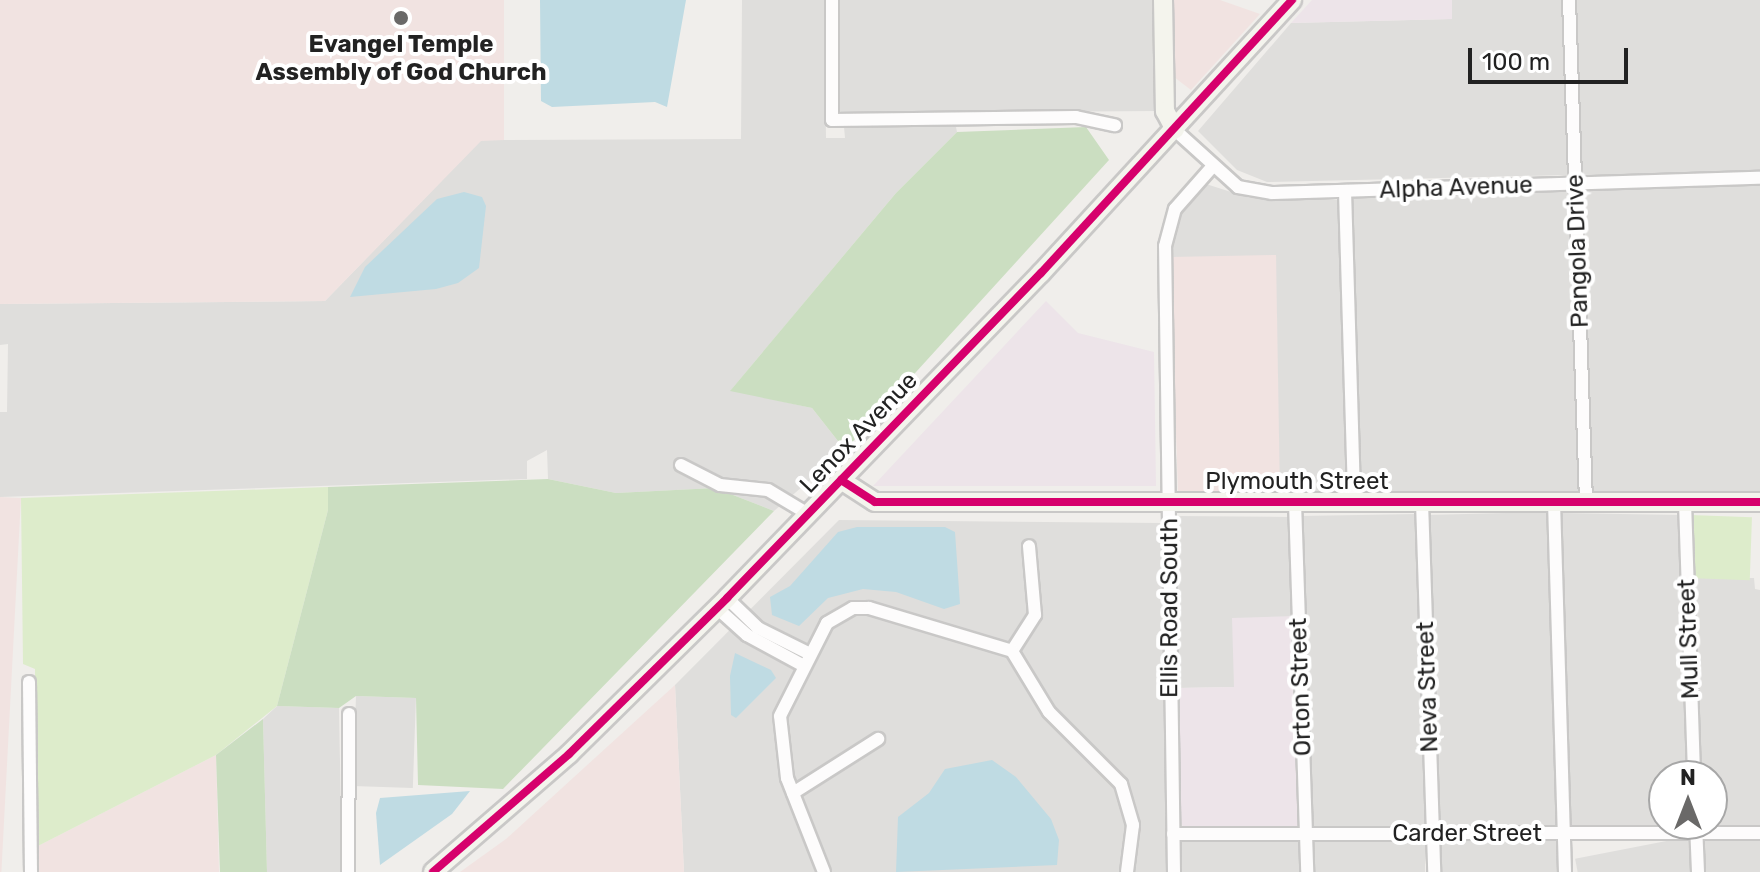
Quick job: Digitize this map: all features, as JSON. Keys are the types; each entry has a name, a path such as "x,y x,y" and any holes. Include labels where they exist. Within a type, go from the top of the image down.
{"main road":[{"path":"1163,0 1165,111 1175,130"},
{"name":"Lenox Avenue","path":"433,872 569,754 722,603 1175,130 1292,0"},
{"name":"Plymouth Street","path":"841,480 875,502 1760,502"}],"street":[{"path":"832,0 832,120 1076,117 1115,125"},
{"name":"Pangola Drive","path":"1569,0 1586,502"},
{"name":"Alpha Avenue","path":"1175,130 1212,167 1238,187 1259,192 1760,178"},
{"name":"Ellis Road South","path":"1174,872 1167,232 1175,209 1212,167"},
{"path":"1345,191 1354,502"},
{"path":"681,465 720,485 768,490 808,514"},
{"name":"Orton Street","path":"1295,502 1307,872"},
{"name":"Neva Street","path":"1422,502 1434,872"},
{"path":"1554,502 1565,872"},
{"name":"Mull Street","path":"1685,502 1693,760"},
{"path":"1012,651 1035,615 1029,546"},
{"path":"722,603 807,660"},
{"path":"824,872 783,763 780,716 827,623 853,608 983,639 1012,651 1049,712 1121,784 1133,825 1127,872"},
{"path":"29,682 31,872"},
{"path":"348,872 349,714"},
{"path":"793,793 878,739"},
{"name":"Carder Street","path":"1173,834 1564,834 1648,830"},
{"name":"Carder Street","path":"1728,830 1760,833"},
{"path":"1697,840 1698,872"}],"shaded area":[{"path":"0,0 504,0 504,140 481,141 325,301 0,304"},
{"path":"742,0 824,0 826,138 845,138 844,127 956,127 957,132 896,193 731,390 812,408 845,450 774,511 715,488 616,493 548,479 547,450 527,461 527,479 0,497 0,412 7,412 8,344 0,345 0,304 325,301 481,140 741,139"},
{"path":"835,0 1158,0 1157,111 842,113 836,108"},
{"path":"1171,0 1220,0 1260,14 1191,90 1174,77"},
{"path":"1312,0 1452,0 1452,19 1291,23"},
{"path":"1452,0 1565,0 1569,175 1267,182 1237,170 1198,131 1291,23 1451,19"},
{"path":"1573,0 1760,0 1760,176 1573,176"},
{"path":"1760,183 1760,495 1599,497 1589,486 1580,196 1585,188"},
{"path":"1206,184 1250,198 1338,200 1351,488 1347,495 1280,496 1170,257 1180,211"},
{"path":"1564,189 1572,195 1581,494 1361,494 1349,201 1356,195"},
{"path":"1276,255 1280,496 1182,497 1178,491 1170,257"},
{"path":"1046,301 1078,333 1154,352 1156,486 873,486"},
{"path":"0,497 21,498 1,872 0,872"},
{"path":"1549,512 1559,827 1448,830 1441,822 1426,515"},
{"path":"1560,513 1681,515 1690,760 1648,760 1648,828 1570,826"},
{"path":"1417,514 1428,821 1421,829 1317,830 1311,824 1300,516"},
{"path":"1175,516 1290,517 1295,616 1235,687 1177,688"},
{"path":"839,520 1161,523 1167,872 684,872 675,685"},
{"path":"1692,578 1754,578 1755,589 1760,590 1760,829 1728,829 1728,760 1698,760"},
{"path":"1295,616 1299,827 1185,828 1180,823 1177,688 1234,687 1232,618"},
{"path":"675,685 684,872 460,872 506,839"},
{"path":"356,696 416,698 413,788 353,786"},
{"path":"277,706 339,708 342,872 267,872 263,719"},
{"path":"216,755 219,872 36,872 36,847"},
{"path":"1184,837 1293,837 1301,845 1302,872 1179,872 1178,844"},
{"path":"1553,837 1559,840 1562,872 1438,872 1440,839"},
{"path":"1728,837 1760,837 1760,872 1702,872 1702,840 1728,840"},
{"path":"1313,839 1425,839 1425,872 1313,872"},
{"path":"1672,840 1688,840 1694,872 1578,872 1575,859"}],"green space":[{"path":"1086,127 1109,160 845,450 812,408 730,391 896,193 957,132"},
{"path":"548,479 616,493 715,488 774,511 503,789 418,785 416,698 356,696 339,708 277,706 328,510 328,487"},
{"path":"328,487 328,510 277,706 216,755 36,847 35,669 23,664 21,498"},
{"path":"1690,515 1752,517 1750,580 1688,578"},
{"path":"263,719 267,872 220,872 216,755"}],"water":[{"path":"540,0 686,0 667,107 655,102 552,107 541,101"},
{"path":"464,192 482,197 486,206 479,268 458,283 436,289 350,297 365,267 437,199"},
{"path":"857,527 945,527 955,532 960,604 944,609 896,592 863,589 828,598 799,626 772,615 770,597 790,586 838,532"},
{"path":"735,653 771,670 776,678 736,718 731,715 730,676"},
{"path":"992,760 1016,777 1051,819 1059,840 1057,865 896,872 898,817 929,793 945,769"},
{"path":"470,791 452,814 380,865 376,813 380,798"}],"cycle path":[{"path":"433,872 569,754 727,598 1041,273 1292,0"},
{"path":"841,480 875,502 1760,502"}],"place":[{"name":"Evangel Temple Assembly of God Church","path":"401,18"}]}
